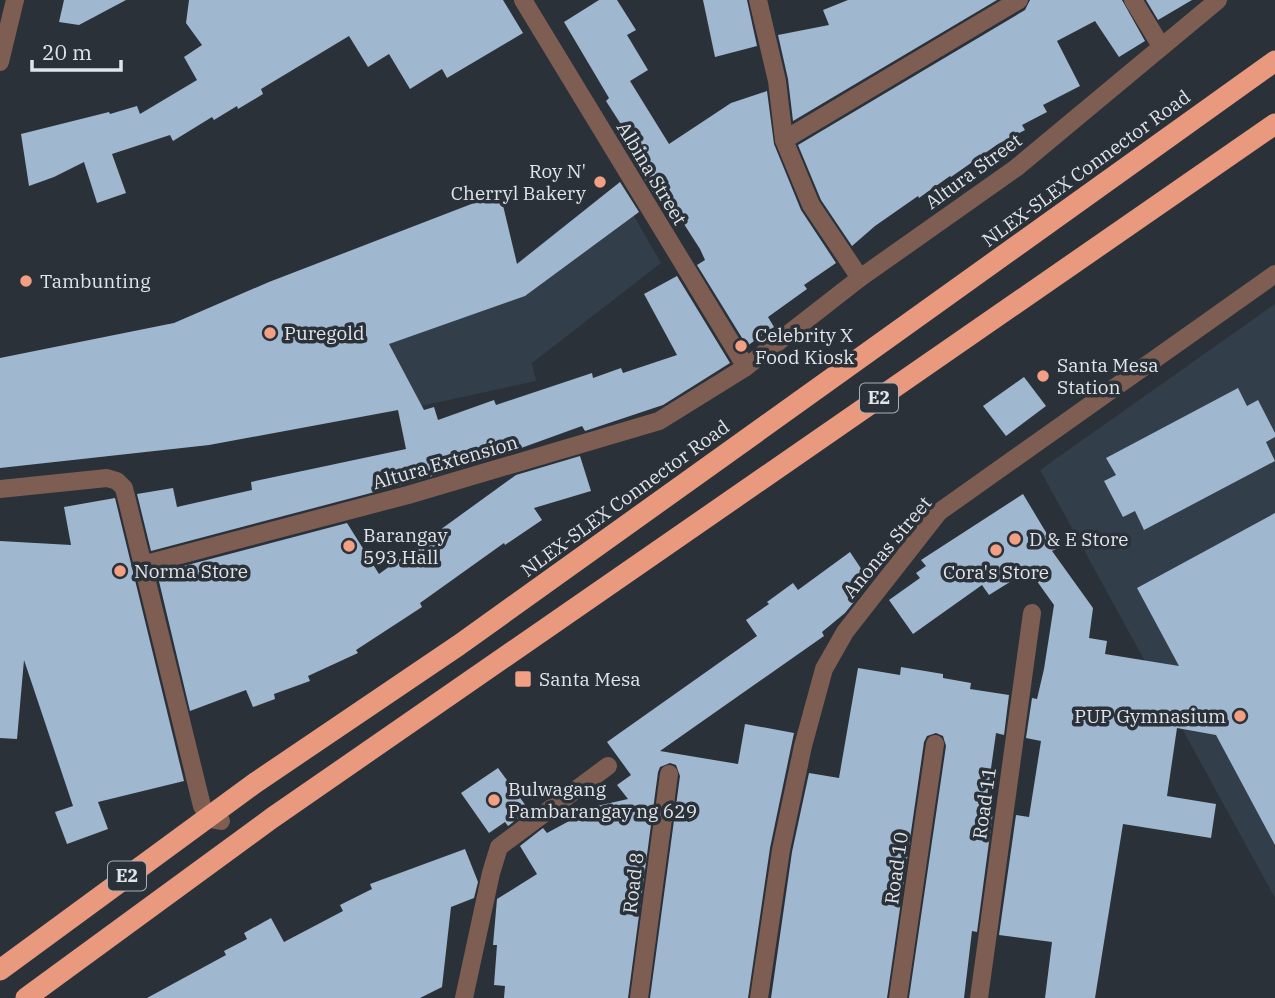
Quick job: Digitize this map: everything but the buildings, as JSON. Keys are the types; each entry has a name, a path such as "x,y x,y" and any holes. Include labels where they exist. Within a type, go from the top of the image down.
{"highway":[{"name":"NLEX-SLEX Connector Road","path":"0,970 255,783 459,645 1275,61"},
{"name":"E2","path":"26,998 272,818 1275,124"}],"street":[{"path":"0,62 15,0"},
{"name":"Albina Street","path":"523,0 746,367"},
{"path":"758,0 777,81 784,140 811,205 860,278"},
{"path":"784,140 1019,0"},
{"path":"1133,0 1161,46"},
{"name":"Altura Street","path":"746,367 860,278 1016,168 1218,0"},
{"name":"Anonas Street","path":"759,998 781,850 803,746 824,668 845,632 939,512 1275,274"},
{"name":"Altura Extension","path":"142,565 408,495 659,421 746,367"},
{"path":"0,489 107,478 117,481 124,488 202,806 210,819 221,821"},
{"name":"Road 11","path":"979,998 1032,613"},
{"name":"Road 10","path":"898,998 935,744"},
{"path":"464,998 499,847 608,766"},
{"name":"Road 8","path":"639,998 668,774"}],"shaded area":[{"name":"Puregold","path":"616,185 661,263 532,363 536,381 421,406 210,445 0,468 0,358 174,323 269,282 500,193 517,263"},
{"path":"1275,304 1275,898 1040,470"}],"place":[{"name":"Roy N' Cherryl Bakery","path":"600,182"},
{"name":"Tambunting","path":"26,281"},
{"name":"Puregold","path":"270,333"},
{"name":"Celebrity X Food Kiosk","path":"741,346"},
{"name":"Santa Mesa Station","path":"1043,376"},
{"name":"D & E Store","path":"1015,539"},
{"name":"Barangay 593 Hall","path":"349,546"},
{"name":"Cora's Store","path":"996,550"},
{"name":"Norma Store","path":"120,571"},
{"name":"Santa Mesa","path":"523,679"},
{"name":"PUP Gymnasium","path":"1240,716"},
{"name":"Bulwagang Pambarangay ng 629","path":"494,800"}]}
